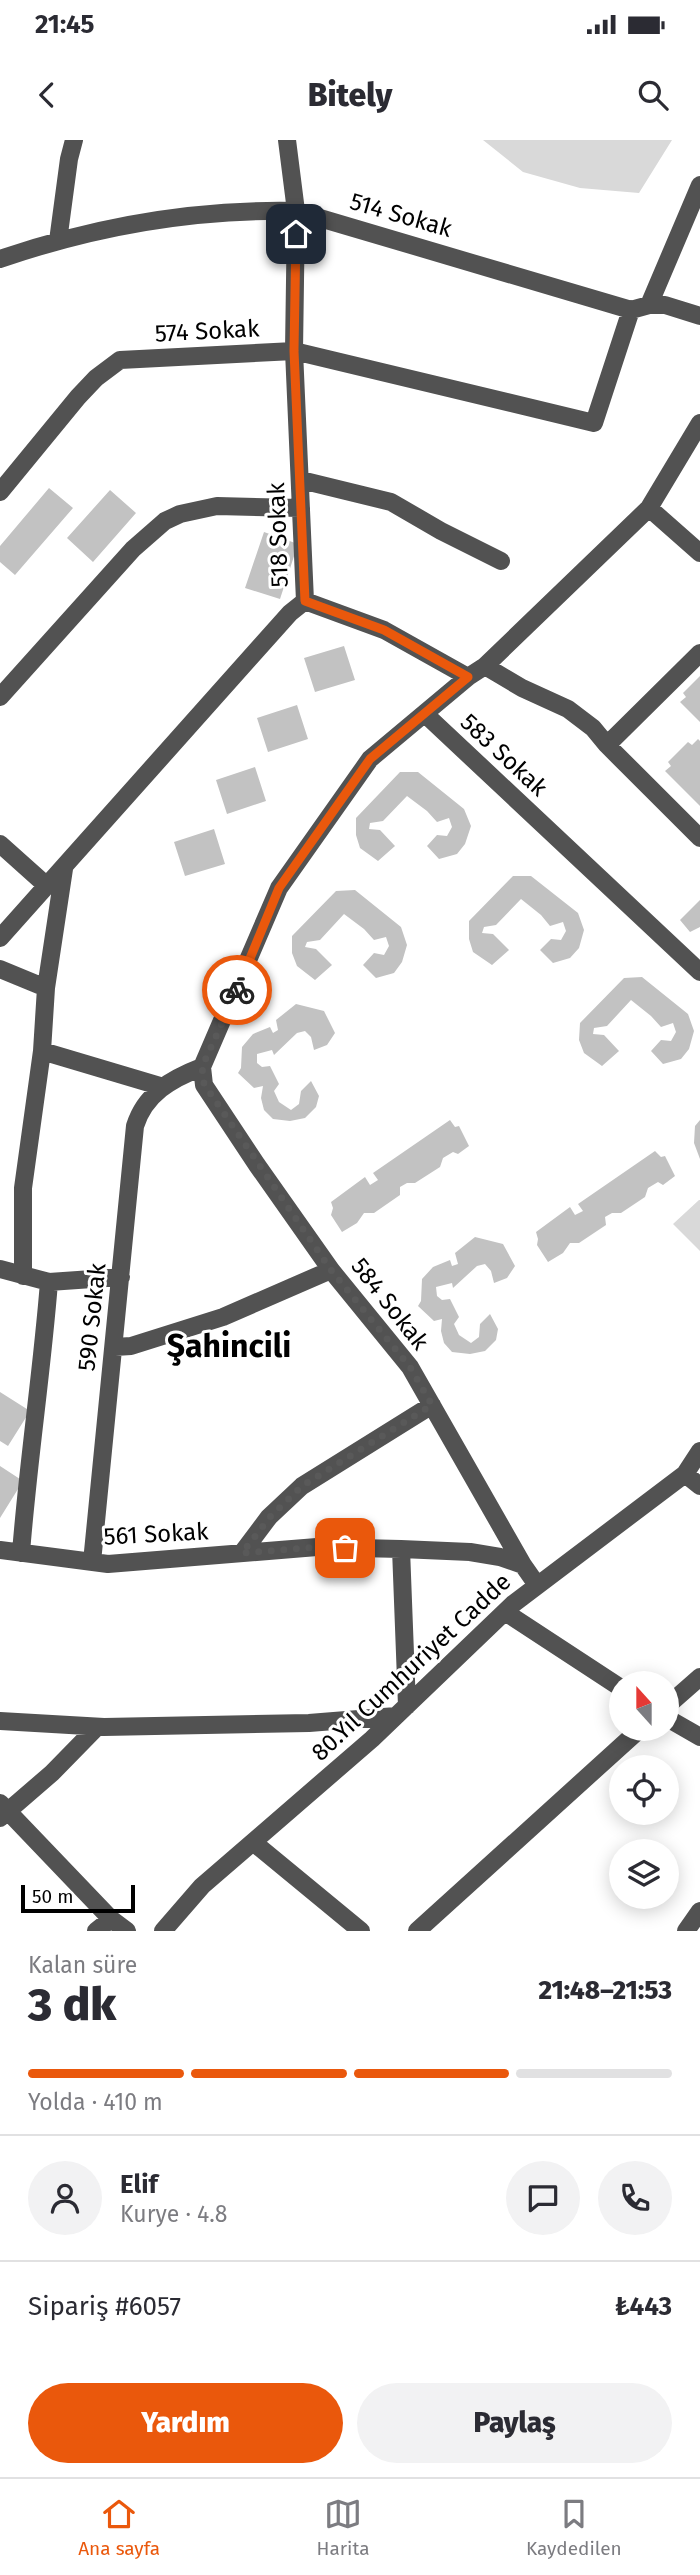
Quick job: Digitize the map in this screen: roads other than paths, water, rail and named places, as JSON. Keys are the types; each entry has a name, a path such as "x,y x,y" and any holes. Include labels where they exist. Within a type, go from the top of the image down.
{"street":[{"path":"58,241 74,140"},
{"name":"518 Sokak","path":"0,938 290,613 305,601 294,351 296,211 287,140"},
{"path":"640,308 700,185"},
{"name":"514 Sokak","path":"0,259 127,224 251,210 296,211 640,308 674,307 700,316"},
{"name":"574 Sokak","path":"0,492 78,397 96,378 120,360 294,351 594,423 640,308"},
{"path":"425,714 485,666 649,508 700,423"},
{"path":"301,480 391,502 501,561"},
{"path":"3,687 133,549 165,521 190,511 218,506 301,508"},
{"path":"649,508 700,553"},
{"path":"305,601 384,630 468,677"},
{"path":"607,746 700,653"},
{"path":"485,666 522,688 568,709 593,728 607,746 700,838"},
{"name":"583 Sokak","path":"204,1064 279,888 370,759 425,714 700,972"},
{"path":"0,844 47,886"},
{"path":"23,1276 23,1188 42,1051 46,988 64,869"},
{"path":"0,970 46,988"},
{"path":"42,1051 163,1087"},
{"name":"590 Sokak","path":"92,1562 135,1126 139,1112 147,1100 163,1087 204,1064"},
{"name":"584 Sokak","path":"204,1064 204,1084 331,1270 410,1367 537,1585"},
{"path":"0,1269 49,1282 121,1277"},
{"path":"115,1347 131,1346 223,1317 331,1270"},
{"path":"21,1553 27,1476 44,1353 49,1282"},
{"path":"242,1553 270,1517 302,1486 432,1405"},
{"name":"80.Yıl Cumhuriyet Cadde","path":"163,1931 202,1886 402,1711 505,1612 685,1474 700,1451"},
{"path":"685,1474 700,1486"},
{"name":"561 Sokak","path":"0,1550 108,1564 317,1547 401,1549 470,1552 500,1557 523,1565"},
{"path":"0,1721 97,1727 309,1723 402,1711 401,1549"},
{"path":"505,1612 609,1680"},
{"path":"679,1695 700,1677"},
{"path":"679,1725 700,1737"},
{"path":"97,1727 52,1773 3,1811 111,1919 127,1931"},
{"path":"417,1931 627,1741"},
{"path":"253,1842 361,1931"},
{"path":"686,1931 700,1911"},
{"path":"96,1931 111,1919"}],"district":[{"name":"Şahincili","path":"229,1346"}]}
